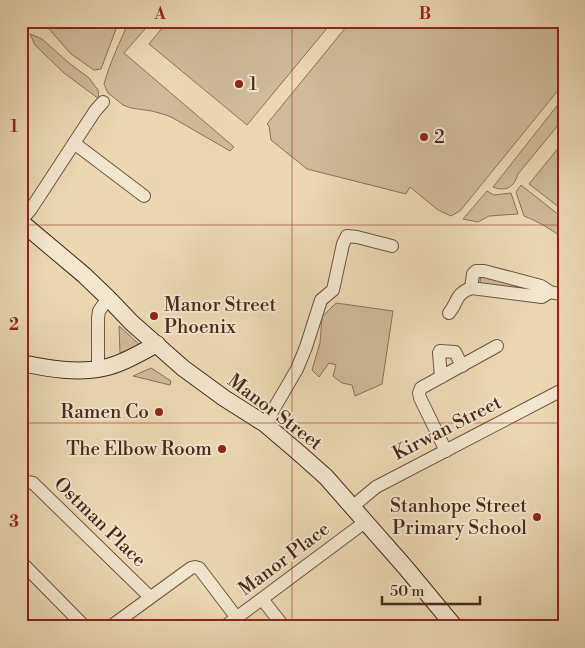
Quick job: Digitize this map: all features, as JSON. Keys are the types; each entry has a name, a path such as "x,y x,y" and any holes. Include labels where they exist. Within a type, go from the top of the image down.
{"main road":[{"name":"Manor Street","path":"21,222 108,298 132,323 183,368 224,398 265,424 326,477 406,568 454,627"},
{"path":"21,362 51,368 74,370 98,369 124,361 157,344"}],"street":[{"path":"21,222 103,102"},
{"path":"74,143 144,196"},
{"path":"265,424 297,369 321,300 333,290 343,244 347,236 392,246"},
{"path":"471,288 473,274 476,271 484,271 541,286 550,292 564,295"},
{"path":"449,313 461,292 471,288 542,297 550,292"},
{"path":"98,369 98,318 99,311 108,298"},
{"path":"446,451 420,398 419,392 421,388 497,346"},
{"path":"441,377 440,351 456,352 462,366"},
{"name":"Kirwan Street","path":"352,507 376,487 564,389"},
{"name":"Ostman Place","path":"21,481 33,483 150,597"},
{"name":"Manor Place","path":"224,627 365,522"},
{"path":"21,562 85,627"},
{"path":"110,627 195,567 198,568 237,618"},
{"path":"262,599 284,627"}],"shaded area":[{"path":"42,21 119,21 101,69 94,70 71,54"},
{"path":"129,21 152,21 124,53 234,147 230,151 173,118 123,105 108,93 104,84"},
{"name":"1","path":"168,21 333,21 247,125 149,44"},
{"name":"2","path":"351,21 564,21 564,83 460,211 451,216 438,210 410,187 406,194 307,169 271,140 267,124"},
{"path":"30,34 42,39 89,78 98,90 99,99 64,73 35,45"},
{"path":"564,97 564,110 562,112 564,113 564,118 518,174 512,185 506,189 493,187"},
{"path":"564,141 564,211 529,184"},
{"path":"521,185 564,219 564,239 545,226 524,216 516,192"},
{"path":"487,191 494,195 511,193 518,214 489,216 478,222 463,219"},
{"path":"481,274 488,274 539,293 485,287 480,282"},
{"path":"336,303 393,311 382,384 355,396 352,385 342,383 333,376 336,365 329,363 319,377 312,370 320,343 322,317"},
{"path":"119,326 140,345 120,353"},
{"path":"151,368 171,381 170,385 133,376"}],"place":[{"name":"1","path":"239,84"},
{"name":"2","path":"424,137"},
{"name":"Manor Street Phoenix","path":"154,316"},
{"name":"Ramen Co","path":"159,412"},
{"name":"The Elbow Room","path":"222,449"},
{"name":"Stanhope Street Primary School","path":"537,517"}]}
